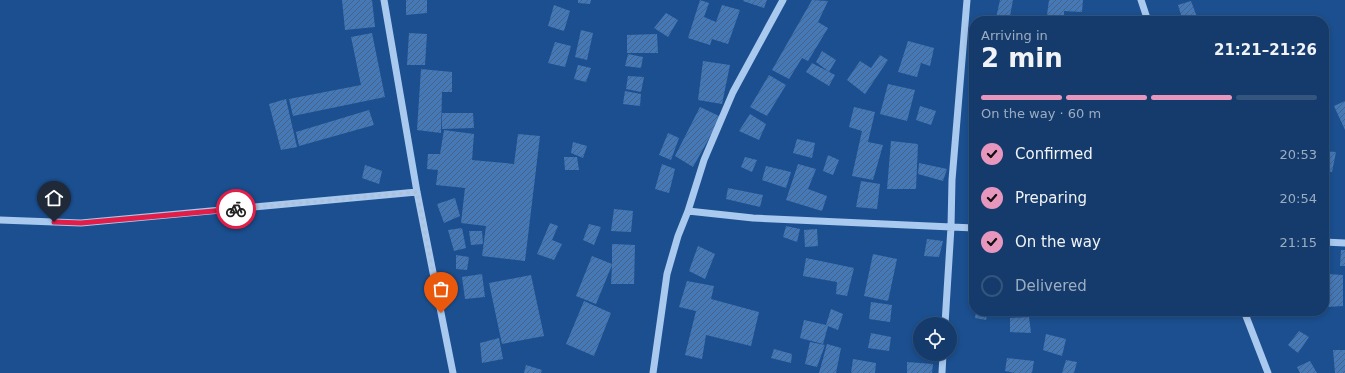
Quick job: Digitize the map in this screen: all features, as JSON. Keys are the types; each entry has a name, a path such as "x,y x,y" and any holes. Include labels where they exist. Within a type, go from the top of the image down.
{"street":[{"path":"384,0 417,192 453,373"},
{"path":"654,373 667,274 678,236 688,211 704,160 733,92 783,0"},
{"path":"945,317 951,227 952,180 967,0"},
{"path":"1141,0 1146,16"},
{"path":"0,220 81,223 417,192"},
{"path":"688,211 753,218 969,228"},
{"path":"1329,242 1345,243"},
{"path":"1246,316 1268,373"},
{"path":"942,373 943,361"}],"building":[{"path":"342,0 372,0 375,27 345,30"},
{"path":"406,0 427,0 427,13 406,15"},
{"path":"578,0 591,0 590,4 578,3"},
{"path":"700,0 709,3 704,17 716,22 722,5 740,10 728,44 712,39 710,45 688,38"},
{"path":"743,0 767,0 764,8"},
{"path":"812,0 828,1 818,22 828,28 808,61 802,58 789,79 772,70"},
{"path":"1000,0 1013,0 1010,16 996,16"},
{"path":"1049,0 1083,0 1082,12 1064,11 1064,16 1047,15"},
{"path":"1191,1 1197,16 1181,16 1178,5"},
{"path":"554,5 570,11 564,31 548,26"},
{"path":"666,13 678,20 668,37 654,28"},
{"path":"581,30 593,33 587,60 575,57"},
{"path":"372,33 385,97 293,116 289,99 361,85 351,37"},
{"path":"409,33 427,34 425,65 407,65"},
{"path":"657,34 658,53 627,53 627,35"},
{"path":"908,41 934,48 930,66 921,63 917,77 898,72"},
{"path":"555,42 571,46 565,67 548,63"},
{"path":"822,51 836,60 829,72 816,62"},
{"path":"628,54 643,57 641,68 625,66"},
{"path":"880,55 888,60 865,94 847,80 860,61 871,68"},
{"path":"703,61 730,65 722,104 698,100"},
{"path":"812,63 835,75 829,86 806,72"},
{"path":"578,65 591,68 586,82 574,79"},
{"path":"421,69 452,72 452,92 442,92 441,133 417,130"},
{"path":"769,75 786,85 767,116 750,107"},
{"path":"628,76 644,77 641,92 626,89"},
{"path":"888,84 915,90 907,121 880,114"},
{"path":"625,91 641,94 640,106 623,104"},
{"path":"286,99 297,147 281,150 269,104"},
{"path":"1345,101 1345,130 1334,106"},
{"path":"920,106 936,111 931,125 916,120"},
{"path":"700,107 721,117 693,167 675,156"},
{"path":"854,107 875,112 868,142 883,145 873,180 852,176 862,131 849,127"},
{"path":"369,110 374,125 299,146 296,132"},
{"path":"442,113 473,113 474,128 442,129"},
{"path":"750,114 766,124 759,140 739,131"},
{"path":"444,130 474,134 472,160 514,164 518,134 540,136 525,261 482,256 486,226 461,223 465,188 436,185 438,170 427,169 428,154 440,154"},
{"path":"668,133 679,138 671,160 659,155"},
{"path":"797,139 815,143 812,158 793,153"},
{"path":"891,141 918,144 916,189 887,189"},
{"path":"573,142 587,146 583,158 571,153"},
{"path":"1329,151 1336,152 1332,172 1329,172"},
{"path":"828,155 839,160 833,175 823,171"},
{"path":"564,157 577,157 579,170 565,170"},
{"path":"745,157 757,160 752,172 741,167"},
{"path":"919,163 947,169 943,181 918,174"},
{"path":"662,164 675,169 669,193 655,189"},
{"path":"798,164 816,169 808,189 827,196 822,211 786,200"},
{"path":"365,165 382,171 379,184 362,178"},
{"path":"766,166 791,172 786,188 762,180"},
{"path":"861,181 880,184 877,209 856,207"},
{"path":"728,188 763,195 760,207 726,199"},
{"path":"455,198 460,216 444,223 437,204"},
{"path":"614,209 633,211 631,232 611,231"},
{"path":"550,223 558,226 552,240 562,244 554,260 537,254"},
{"path":"589,224 601,227 594,245 583,240"},
{"path":"786,226 800,229 797,242 783,237"},
{"path":"462,228 466,248 454,251 448,230"},
{"path":"817,229 818,246 805,247 804,230"},
{"path":"469,231 482,231 483,244 471,245"},
{"path":"927,239 943,241 939,257 924,256"},
{"path":"612,244 635,245 634,284 611,284 612,265 596,304 576,296 592,256 612,264"},
{"path":"698,246 715,254 705,279 689,271"},
{"path":"1341,250 1345,250 1345,266 1340,266"},
{"path":"873,254 897,259 888,301 864,296"},
{"path":"456,255 469,257 467,270 456,269"},
{"path":"806,258 854,268 847,296 836,294 837,282 803,276"},
{"path":"482,274 485,297 465,299 462,277"},
{"path":"1329,274 1343,275 1343,306 1329,307"},
{"path":"531,275 544,336 502,344 489,283"},
{"path":"687,281 714,286 711,299 759,312 751,346 706,335 702,359 685,355 696,311 679,307"},
{"path":"584,301 611,313 594,356 566,344"},
{"path":"871,302 892,305 890,322 869,319"},
{"path":"831,309 843,314 838,330 828,326 823,344 800,338 804,320 826,325"},
{"path":"975,316 987,316 986,320 975,318"},
{"path":"1029,317 1031,333 1010,332 1010,318"},
{"path":"1299,331 1309,337 1298,353 1288,345"},
{"path":"871,333 891,337 889,351 868,348"},
{"path":"1046,334 1066,339 1062,356 1043,350"},
{"path":"499,338 503,359 482,363 480,343"},
{"path":"810,342 825,345 817,367 805,364"},
{"path":"827,344 841,348 836,373 819,373"},
{"path":"774,349 792,354 791,363 771,358"},
{"path":"1333,350 1345,350 1345,373 1335,373"},
{"path":"1007,358 1034,361 1032,373 1015,373 1005,371"},
{"path":"853,359 876,363 875,373 851,373"},
{"path":"1066,360 1077,362 1074,373 1062,373"},
{"path":"1310,361 1317,373 1300,373 1297,367"},
{"path":"907,362 933,364 932,373 907,373"},
{"path":"526,365 542,370 541,373 524,373"}],"way so far":[{"path":"236,209 417,192 441,313"}],"route":[{"path":"54,222 81,223 236,209"}]}
